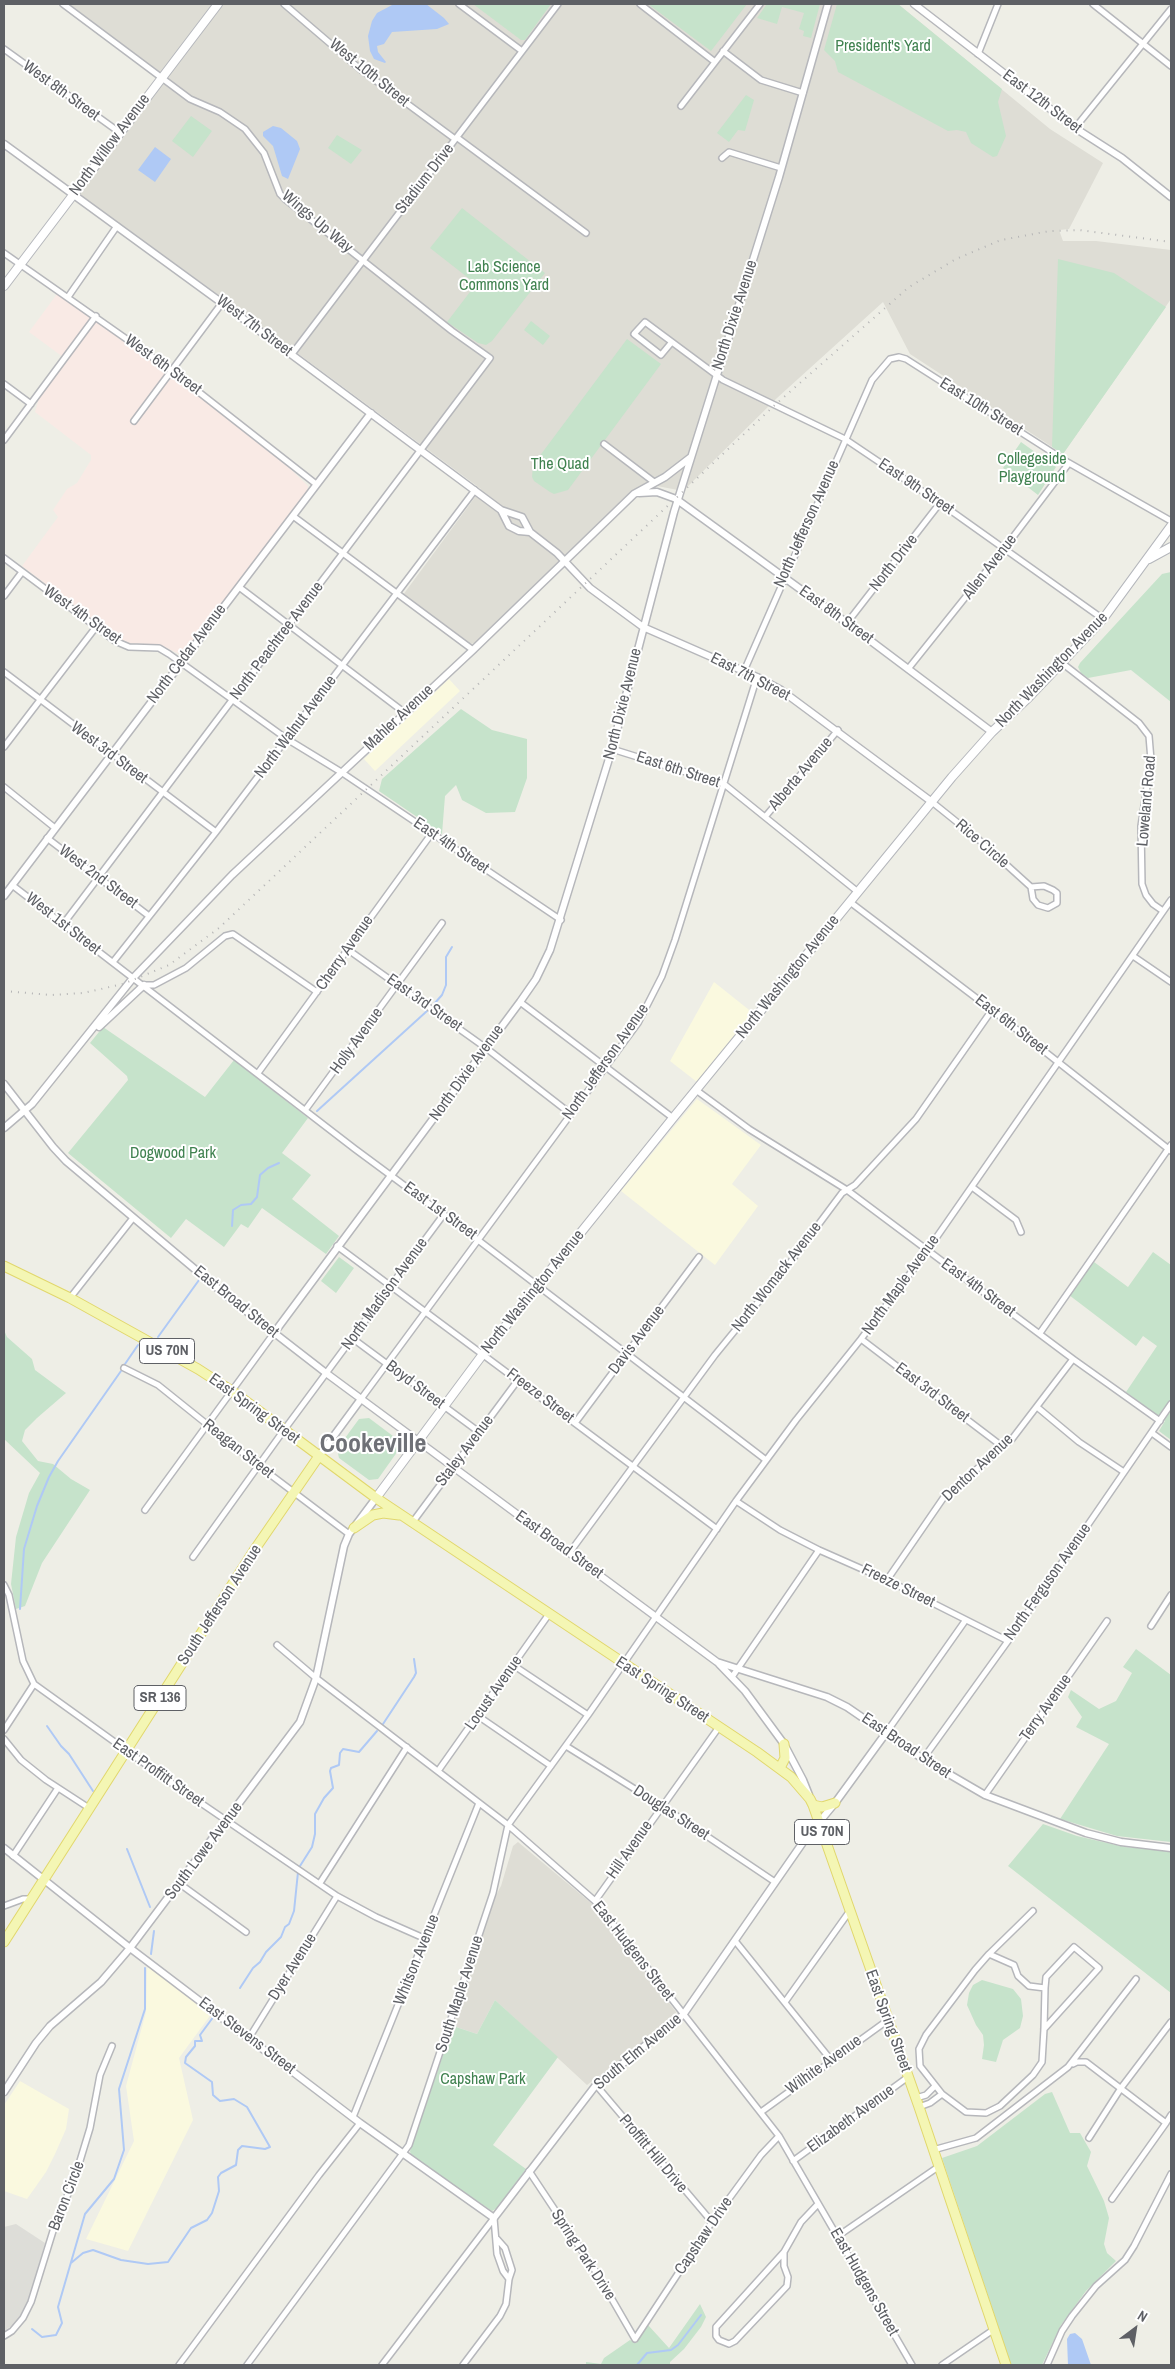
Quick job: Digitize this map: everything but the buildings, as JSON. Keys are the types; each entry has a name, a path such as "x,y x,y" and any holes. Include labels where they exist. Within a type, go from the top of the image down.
{"main road":[{"name":"North Willow Avenue","path":"4,286 160,77 218,4"},
{"name":"North Washington Avenue","path":"376,1498 483,1354 673,1118 932,802 992,732 1062,663 1103,619 1171,526"},
{"path":"1147,560 1171,547"},
{"name":"East Spring Street","path":"4,1266 70,1298 198,1369 232,1391 412,1523 780,1768 811,1802 908,2077 1006,2365"},
{"name":"South Jefferson Avenue","path":"5,1937 44,1881 293,1492 319,1456"},
{"path":"351,1531 373,1515 383,1513 403,1516"},
{"path":"780,1768 786,1758 784,1744"},
{"path":"811,1802 822,1806 835,1803"},
{"path":"806,1838 825,1840"}],"street":[{"name":"Wings Up Way","path":"63,4 190,99 220,112 246,129 264,153 280,194 452,331 490,358"},
{"name":"West 10th Street","path":"284,4 360,69 586,233"},
{"path":"459,4 522,51"},
{"name":"Stadium Drive","path":"292,354 558,4"},
{"path":"640,4 714,62"},
{"path":"681,106 760,4"},
{"name":"North Dixie Avenue","path":"274,1333 520,1002 545,962 561,920 612,749 642,627 678,501 804,93 828,4"},
{"name":"East 12th Street","path":"914,4 1075,128 1122,158 1171,197"},
{"path":"978,54 998,4"},
{"path":"1093,4 1171,66"},
{"path":"1075,128 1144,45 1171,9"},
{"name":"West 8th Street","path":"4,49 119,132"},
{"path":"723,51 761,80 804,93"},
{"name":"West 7th Street","path":"4,144 502,510 522,518 530,532 565,561"},
{"path":"722,158 729,152 781,168"},
{"path":"68,297 117,226"},
{"name":"West 6th Street","path":"4,253 172,371 316,484"},
{"path":"134,421 222,303"},
{"path":"4,440 96,316"},
{"name":"East 9th Street","path":"671,342 661,355 634,334 644,322 671,342 716,376 845,439 940,503 1103,619"},
{"name":"East 10th Street","path":"873,378 890,359 899,357 906,360 1069,463 1171,521"},
{"name":"North Peachtree Avenue","path":"64,924 490,358"},
{"name":"North Jefferson Avenue","path":"744,671 783,577 873,378"},
{"path":"4,384 31,404"},
{"name":"North Cedar Avenue","path":"4,896 371,413"},
{"path":"604,444 654,482"},
{"name":"Mahler Avenue","path":"133,978 226,881 473,650 634,494 677,469 692,457"},
{"name":"Allen Avenue","path":"908,669 1004,549 1069,463"},
{"path":"634,494 676,493 684,483"},
{"name":"North Walnut Avenue","path":"113,962 216,832 475,490"},
{"path":"657,492 667,494 678,501"},
{"name":"East 8th Street","path":"678,501 847,623 992,732"},
{"name":"North Drive","path":"847,623 940,503"},
{"name":"West 7th Street","path":"502,510 510,526 519,531 530,532"},
{"path":"293,516 473,650"},
{"name":"West 4th Street","path":"4,558 115,642 129,647 159,648 287,739 341,772"},
{"name":"East 7th Street","path":"565,561 590,588 642,627 744,671 781,690 838,730 932,802"},
{"path":"4,596 22,572"},
{"path":"239,586 405,713"},
{"path":"4,747 96,628"},
{"name":"Loweland Road","path":"1062,663 1139,723 1149,736 1151,760 1141,826 1142,884 1146,895 1153,904 1163,911"},
{"name":"West 3rd Street","path":"4,672 216,832"},
{"name":"North Jefferson Avenue","path":"361,1399 638,1023 662,976 675,940 757,677"},
{"name":"Alberta Avenue","path":"765,817 838,730"},
{"name":"East 6th Street","path":"612,749 724,784 858,892"},
{"name":"East 4th Street","path":"341,772 561,920"},
{"name":"West 2nd Street","path":"4,787 54,828"},
{"name":"Rice Circle","path":"932,802 1031,887 1034,899 1038,905 1048,908 1056,903 1057,894 1048,887 1031,887"},
{"name":"Cherry Avenue","path":"258,1073 432,832"},
{"name":"West 2nd Street","path":"47,838 149,916"},
{"name":"West 1st Street","path":"12,885 113,962"},
{"name":"North Maple Avenue","path":"623,1664 766,1460 927,1251 1171,900"},
{"name":"East 6th Street","path":"850,902 1170,1148"},
{"name":"Holly Avenue","path":"306,1110 442,923"},
{"path":"84,1041 144,985 154,985 186,968 225,936 234,934 317,992"},
{"name":"East 3rd Street","path":"347,949 486,1048 571,1114"},
{"path":"1133,956 1171,982"},
{"name":"East 1st Street","path":"113,962 391,1176 538,1285 766,1460"},
{"path":"4,1128 32,1104 133,978"},
{"path":"520,1002 673,1118"},
{"name":"North Womack Avenue","path":"570,1552 684,1396 842,1193 855,1185 916,1119 992,1010"},
{"name":"East Broad Street","path":"4,1084 56,1150 133,1218 274,1333 326,1374 717,1662 827,1697 847,1707 922,1759 985,1795 1086,1834 1121,1842 1171,1848"},
{"name":"East 4th Street","path":"696,1090 749,1128 847,1190 1073,1359 1160,1421"},
{"path":"1040,1333 1170,1148"},
{"path":"972,1187 1016,1220 1021,1232"},
{"name":"North Madison Avenue","path":"193,1557 390,1285 444,1214"},
{"path":"70,1298 133,1218"},
{"name":"Freeze Street","path":"338,1246 717,1530"},
{"name":"Davis Avenue","path":"574,1422 699,1257"},
{"path":"145,1510 274,1333"},
{"name":"Boyd Street","path":"352,1338 479,1432"},
{"name":"East 3rd Street","path":"861,1339 1003,1447"},
{"name":"Denton Avenue","path":"887,1580 944,1497 1003,1447 1037,1407 1073,1359"},
{"name":"Reagan Street","path":"124,1368 158,1385 293,1492 351,1531"},
{"name":"Staley Avenue","path":"412,1523 518,1380"},
{"name":"South Jefferson Avenue","path":"319,1456 361,1399"},
{"name":"North Ferguson Avenue","path":"922,1759 1008,1641 1171,1404"},
{"path":"1037,1407 1079,1442 1124,1472"},
{"path":"1152,1433 1171,1447"},
{"path":"351,1531 376,1498"},
{"name":"Freeze Street","path":"736,1501 780,1530 819,1550 887,1580 1008,1641"},
{"name":"South Lowe Avenue","path":"4,2092 36,2042 50,2026 101,1982 130,1948 300,1722 316,1678 338,1574 351,1531"},
{"path":"732,1677 819,1550"},
{"name":"East Proffitt Street","path":"4,1585 9,1596 23,1661 34,1684 126,1751 337,1896 376,1917 426,1939"},
{"path":"1151,1626 1171,1595"},
{"name":"Locust Avenue","path":"438,1771 549,1614"},
{"path":"886,1733 965,1621"},
{"name":"Terry Avenue","path":"985,1795 1107,1621"},
{"name":"East Hudgens Street","path":"277,1645 316,1678 480,1802 594,1900 778,2136 912,2365"},
{"path":"717,1662 732,1677 784,1744 804,1780 811,1802"},
{"name":"South Maple Avenue","path":"247,2365 409,2145 493,1893 508,1825 588,1716 623,1664"},
{"path":"513,1665 588,1716"},
{"path":"4,1730 34,1684"},
{"path":"478,1716 551,1766"},
{"name":"Hill Avenue","path":"594,1900 719,1727"},
{"name":"South Elm Avenue","path":"382,2365 596,2085 683,2015 736,1942 806,1838 835,1803 886,1733"},
{"path":"4,1740 21,1760 58,1788 89,1808"},
{"name":"Douglas Street","path":"566,1746 662,1806 775,1882"},
{"path":"320,1883 407,1747"},
{"path":"13,1856 58,1788"},
{"name":"Whitson Avenue","path":"353,2117 480,1802"},
{"name":"East Stevens Street","path":"4,1848 130,1948 360,2123 494,2218"},
{"path":"180,1884 246,1932"},
{"name":"Dyer Avenue","path":"249,2038 337,1896"},
{"path":"4,1906 23,1899 32,1899"},
{"path":"1033,1911 989,1954 926,2035 919,2049 920,2066 942,2094 970,2113 986,2113 1000,2106 1033,2075 1042,2062 1046,1977 1074,1948 1099,1968 1044,2030"},
{"path":"785,2002 849,1912"},
{"path":"736,1942 831,2060"},
{"path":"989,1954 1014,1965 1018,1976 1028,1986 1045,1988"},
{"path":"1068,2067 1136,1979"},
{"name":"Wilhite Avenue","path":"761,2112 888,2020"},
{"path":"1089,2138 1121,2088 1171,2022"},
{"name":"Baron Circle","path":"4,2336 23,2318 31,2302 53,2231 76,2174 90,2128 100,2075 112,2046"},
{"path":"933,2150 976,2138 1076,2062 1086,2062 1166,2123"},
{"name":"Elizabeth Avenue","path":"793,2161 908,2077"},
{"name":"Proffitt Hill Drive","path":"596,2085 712,2222"},
{"path":"917,2103 935,2086"},
{"path":"917,2103 930,2103 942,2094"},
{"path":"1112,2199 1171,2115"},
{"path":"179,2365 319,2175 360,2123"},
{"name":"Capshaw Drive","path":"635,2339 712,2222 761,2155 778,2136"},
{"path":"838,2236 938,2167"},
{"name":"Spring Park Drive","path":"529,2171 598,2275 635,2339"},
{"path":"1047,2365 1062,2331 1072,2316 1096,2286 1125,2260 1171,2174"},
{"path":"784,2252 784,2266 788,2277 787,2286 735,2341 729,2344 719,2340 716,2336 716,2327 784,2252 801,2222 818,2204"},
{"path":"494,2218 497,2254 509,2279"},
{"path":"467,2364 500,2316 506,2304 512,2270 510,2260 497,2239"},
{"path":"942,2365 993,2330"}],"shaded area":[{"path":"69,4 898,4 1050,129 1103,163 1069,229 1059,230 1063,241 1096,241 1171,250 1171,299 1063,454 910,354 883,302 777,398 683,491 657,486 630,492 477,643 469,644 403,595 481,489 227,301 78,194 166,77"},
{"path":"57,294 178,378 279,458 308,486 307,492 185,651 179,654 161,645 130,643 119,639 22,566 58,517 53,510 67,489 77,483 91,460 91,455 35,412 39,398 67,360 29,332"},
{"path":"449,679 460,691 375,771 364,759"},
{"path":"714,982 753,1013 697,1082 670,1061"},
{"path":"697,1099 761,1145 732,1184 758,1206 715,1265 621,1191"},
{"path":"518,1842 597,1908 676,2012 673,2020 587,2085 495,2000 477,2034 453,2026 493,1901 501,1886 513,1846"},
{"path":"149,1966 212,2013 179,2058 193,2120 128,2251 86,2239 134,2141 126,2086 146,2012 147,1969"},
{"path":"20,2081 69,2109 66,2129 55,2154 46,2172 27,2199 4,2191 4,2105"},
{"path":"16,2224 45,2243 27,2307 17,2322 4,2331 4,2227"}],"green space":[{"path":"473,4 551,4 525,40 521,40"},
{"path":"648,4 747,4 711,51"},
{"path":"767,4 820,4 811,38 803,36 804,31 799,29 804,13 782,7 777,24 757,18"},
{"name":"President's Yard","path":"837,4 898,4 1002,89 998,102 1006,136 997,156 993,157 971,143 966,132 948,131 838,72 835,61 824,50"},
{"path":"746,95 754,100 745,131 738,130 729,142 717,133"},
{"path":"191,116 212,131 193,157 172,141"},
{"path":"337,135 362,150 351,164 328,148"},
{"name":"Lab Science Commons Yard","path":"462,208 545,273 492,341 486,345 478,343 447,322 476,284 430,248"},
{"path":"1058,259 1114,273 1166,307 1063,454 1052,447"},
{"path":"531,321 550,336 543,345 524,330"},
{"name":"The Quad","path":"627,339 661,364 568,490 554,494 534,481 532,477 533,465"},
{"name":"Collegeside Playground","path":"1021,442 1056,467 1038,495 1003,468"},
{"path":"1171,572 1171,702 1131,670 1088,678 1081,673 1078,667 1080,663 1162,574"},
{"path":"461,709 492,730 527,739 527,778 515,812 486,813 462,800 456,785 445,796 442,834 379,791 382,779"},
{"name":"Dogwood Park","path":"103,1027 205,1097 234,1060 308,1118 282,1153 311,1175 292,1199 339,1236 326,1254 262,1208 248,1228 241,1224 224,1247 186,1219 171,1238 68,1153 128,1080 127,1076 90,1043"},
{"path":"1153,1252 1171,1265 1171,1440 1159,1431 1165,1421 1126,1392 1157,1346 1143,1336 1136,1346 1069,1295 1094,1262 1128,1287"},
{"path":"339,1257 354,1268 336,1293 321,1281"},
{"path":"4,1330 7,1337 32,1359 35,1370 66,1393 25,1430 22,1441 38,1461 53,1464 71,1479 90,1490 42,1563 25,1606 16,1609 11,1584 16,1537 29,1493 40,1473 4,1439"},
{"path":"369,1418 397,1439 400,1448 378,1479 369,1480 339,1458 337,1449 359,1419"},
{"path":"1136,1649 1171,1675 1171,1842 1117,1836 1060,1819 1109,1744 1076,1727 1082,1717 1068,1697 1071,1690 1099,1709 1116,1701 1132,1673 1123,1667"},
{"path":"1043,1824 1077,1836 1125,1847 1171,1851 1171,1993 1008,1866"},
{"path":"982,1980 1013,1989 1021,1999 1023,2016 1020,2028 1003,2040 996,2062 982,2059 983,2035 967,2005 969,1993 973,1985"},
{"name":"Capshaw Park","path":"495,2000 558,2057 493,2145 526,2169 497,2208 492,2211 411,2156 410,2151 453,2026 477,2034"},
{"path":"1052,2092 1070,2133 1080,2133 1091,2152 1087,2166 1104,2201 1109,2218 1104,2244 1107,2253 1116,2261 1086,2291 1061,2325 1042,2365 1011,2365 942,2158 977,2146 1045,2094"},
{"path":"700,2304 706,2317 701,2327 684,2349 670,2362 670,2365 586,2365 586,2362 601,2364 604,2358 630,2340 636,2343 648,2325 669,2348"}],"water":[{"path":"394,4 426,4 449,24 437,29 392,32 384,44 377,46 378,52 385,63 374,59 370,51 368,36 372,21 377,13"},
{"path":"273,126 281,128 297,141 300,149 288,179 282,176 273,146 263,136 263,132"},
{"path":"155,147 171,159 155,182 138,170"},
{"path":"1075,2333 1082,2339 1091,2365 1068,2365 1067,2339 1070,2334"}],"waterway":[{"path":"434,1004 442,995 446,985 446,957 452,947"},
{"path":"317,1111 427,1011"},
{"path":"232,1226 233,1210 241,1205 251,1204 257,1197 260,1175 268,1168 279,1163"},
{"path":"158,1337 199,1280"},
{"path":"125,1364 138,1345"},
{"path":"20,1609 24,1549 37,1506 49,1477 58,1461 121,1371"},
{"path":"383,1724 416,1673 414,1659"},
{"path":"47,1726 69,1754 93,1791"},
{"path":"300,1866 312,1847 315,1834 315,1814 324,1798 333,1788 331,1768 339,1765 340,1753 343,1749 359,1752 377,1731"},
{"path":"127,1849 150,1907"},
{"path":"240,1988 253,1968 281,1937 285,1927 289,1924 294,1911 298,1872"},
{"path":"151,1954 154,1931"},
{"path":"32,2329 42,2337 56,2335 62,2323 58,2307 85,2214 114,2179 124,2150 119,2089 145,2009 145,1968"},
{"path":"71,2263 83,2253 93,2250 121,2260 148,2264 168,2262 191,2228 207,2220 212,2213 219,2191 218,2177 221,2173 236,2165 238,2150 242,2146 265,2149 270,2147 247,2107 234,2099 220,2101 213,2095 212,2082 185,2063 186,2057 195,2046 195,2041 202,2041 200,2035 214,2016"},
{"path":"637,2365 647,2353 671,2350 678,2345 701,2315"}],"railway":[{"path":"4,991 51,995 83,993 123,984 169,965 219,928 776,404 909,287 956,259 1001,240 1050,231 1079,230 1171,242"}],"district":[{"name":"Cookeville","path":"373,1445"}]}
